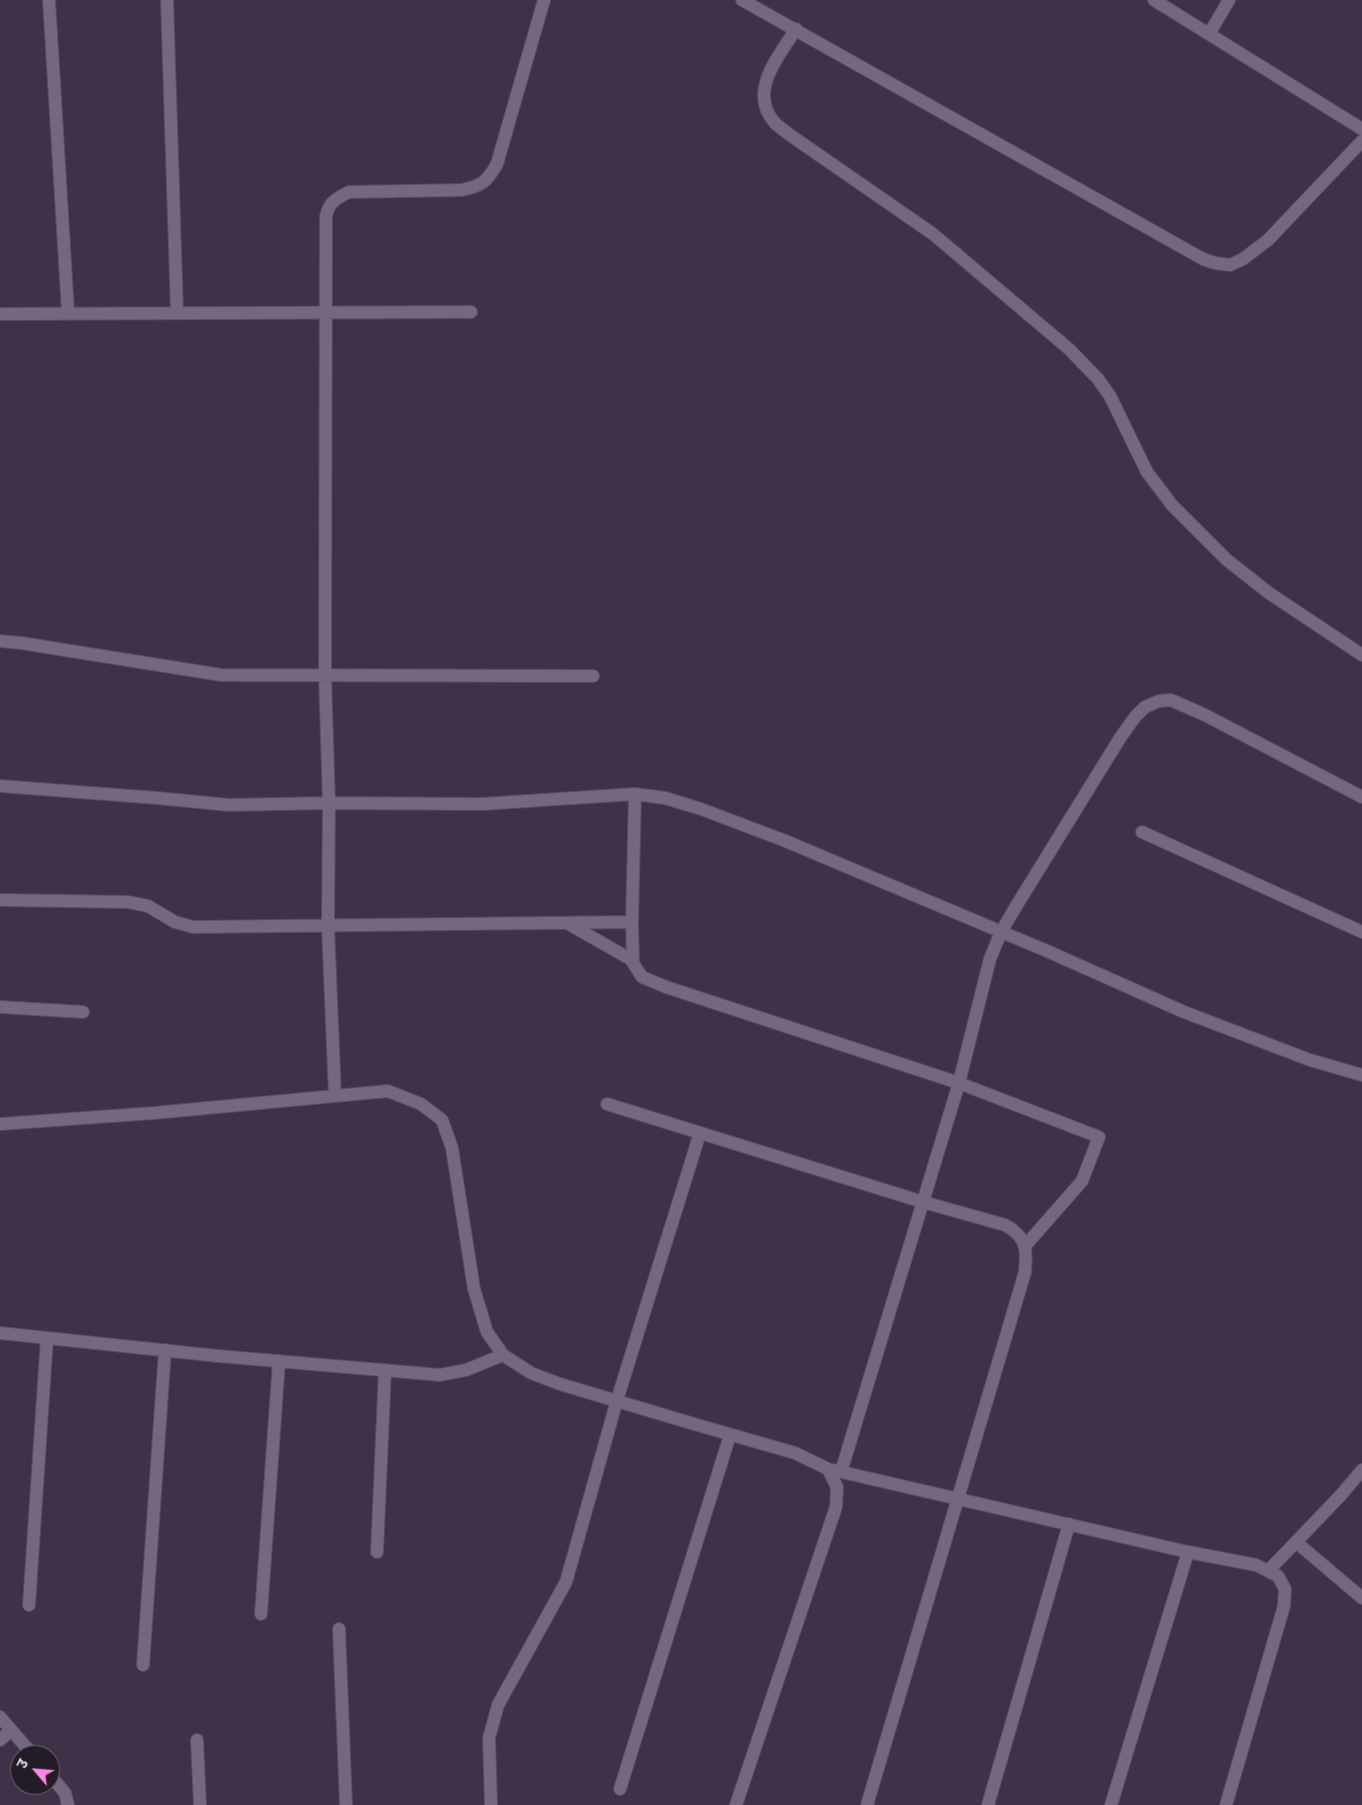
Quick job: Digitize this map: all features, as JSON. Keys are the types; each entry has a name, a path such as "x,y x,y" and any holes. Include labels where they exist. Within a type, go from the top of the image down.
{"street":[{"path":"49,0 68,312"},
{"path":"167,0 177,312"},
{"path":"335,1096 328,926 330,803 326,676 326,216 331,203 349,192 462,190 483,183 491,175 497,164 544,0"},
{"path":"742,0 1202,259 1215,263 1230,265 1243,259 1268,240 1362,141"},
{"path":"1154,0 1362,129"},
{"path":"1209,34 1229,0"},
{"path":"796,29 764,84 762,96 767,112 775,123 933,234 1069,349 1106,390 1147,472 1172,505 1191,525 1227,560 1269,593 1362,655"},
{"path":"0,314 68,312 471,312"},
{"path":"0,641 30,644 220,675 593,676"},
{"path":"841,1472 959,1083 990,959 1001,932 1120,738 1135,717 1145,707 1159,701 1171,700 1362,797"},
{"path":"0,786 229,805 330,803 482,804 635,794 665,798 701,809 783,840 1184,1012 1310,1060 1362,1075"},
{"path":"633,963 635,794"},
{"path":"1142,832 1362,932"},
{"path":"0,900 128,902 148,906 174,922 193,927 632,922"},
{"path":"567,922 632,960 642,977 666,987 959,1083 1099,1137 1082,1181 1025,1246"},
{"path":"0,1007 83,1012"},
{"path":"0,1124 154,1113 388,1091 421,1104 442,1120 452,1148 474,1289 487,1332 503,1354 531,1373 560,1384 795,1453 828,1469 1188,1552 1256,1565 1269,1570 1278,1576 1285,1589 1284,1606 1226,1805"},
{"path":"607,1104 923,1202 1006,1225 1015,1230 1025,1246 1025,1272 956,1498 867,1805"},
{"path":"491,1805 489,1738 498,1705 566,1582 617,1400 700,1133"},
{"path":"0,1333 440,1375 466,1370 503,1354"},
{"path":"29,1605 47,1338"},
{"path":"143,1665 164,1350"},
{"path":"261,1614 279,1361"},
{"path":"377,1552 384,1370"},
{"path":"620,1789 730,1434"},
{"path":"736,1805 836,1507 837,1486 828,1469"},
{"path":"1269,1570 1341,1495 1362,1470"},
{"path":"988,1805 1069,1524"},
{"path":"1296,1542 1362,1598"},
{"path":"1111,1805 1188,1552"},
{"path":"339,1629 346,1805"},
{"path":"0,1717 24,1745"},
{"path":"0,1740 11,1730"},
{"path":"197,1740 200,1805"},
{"path":"60,1787 65,1793 68,1805"}]}
